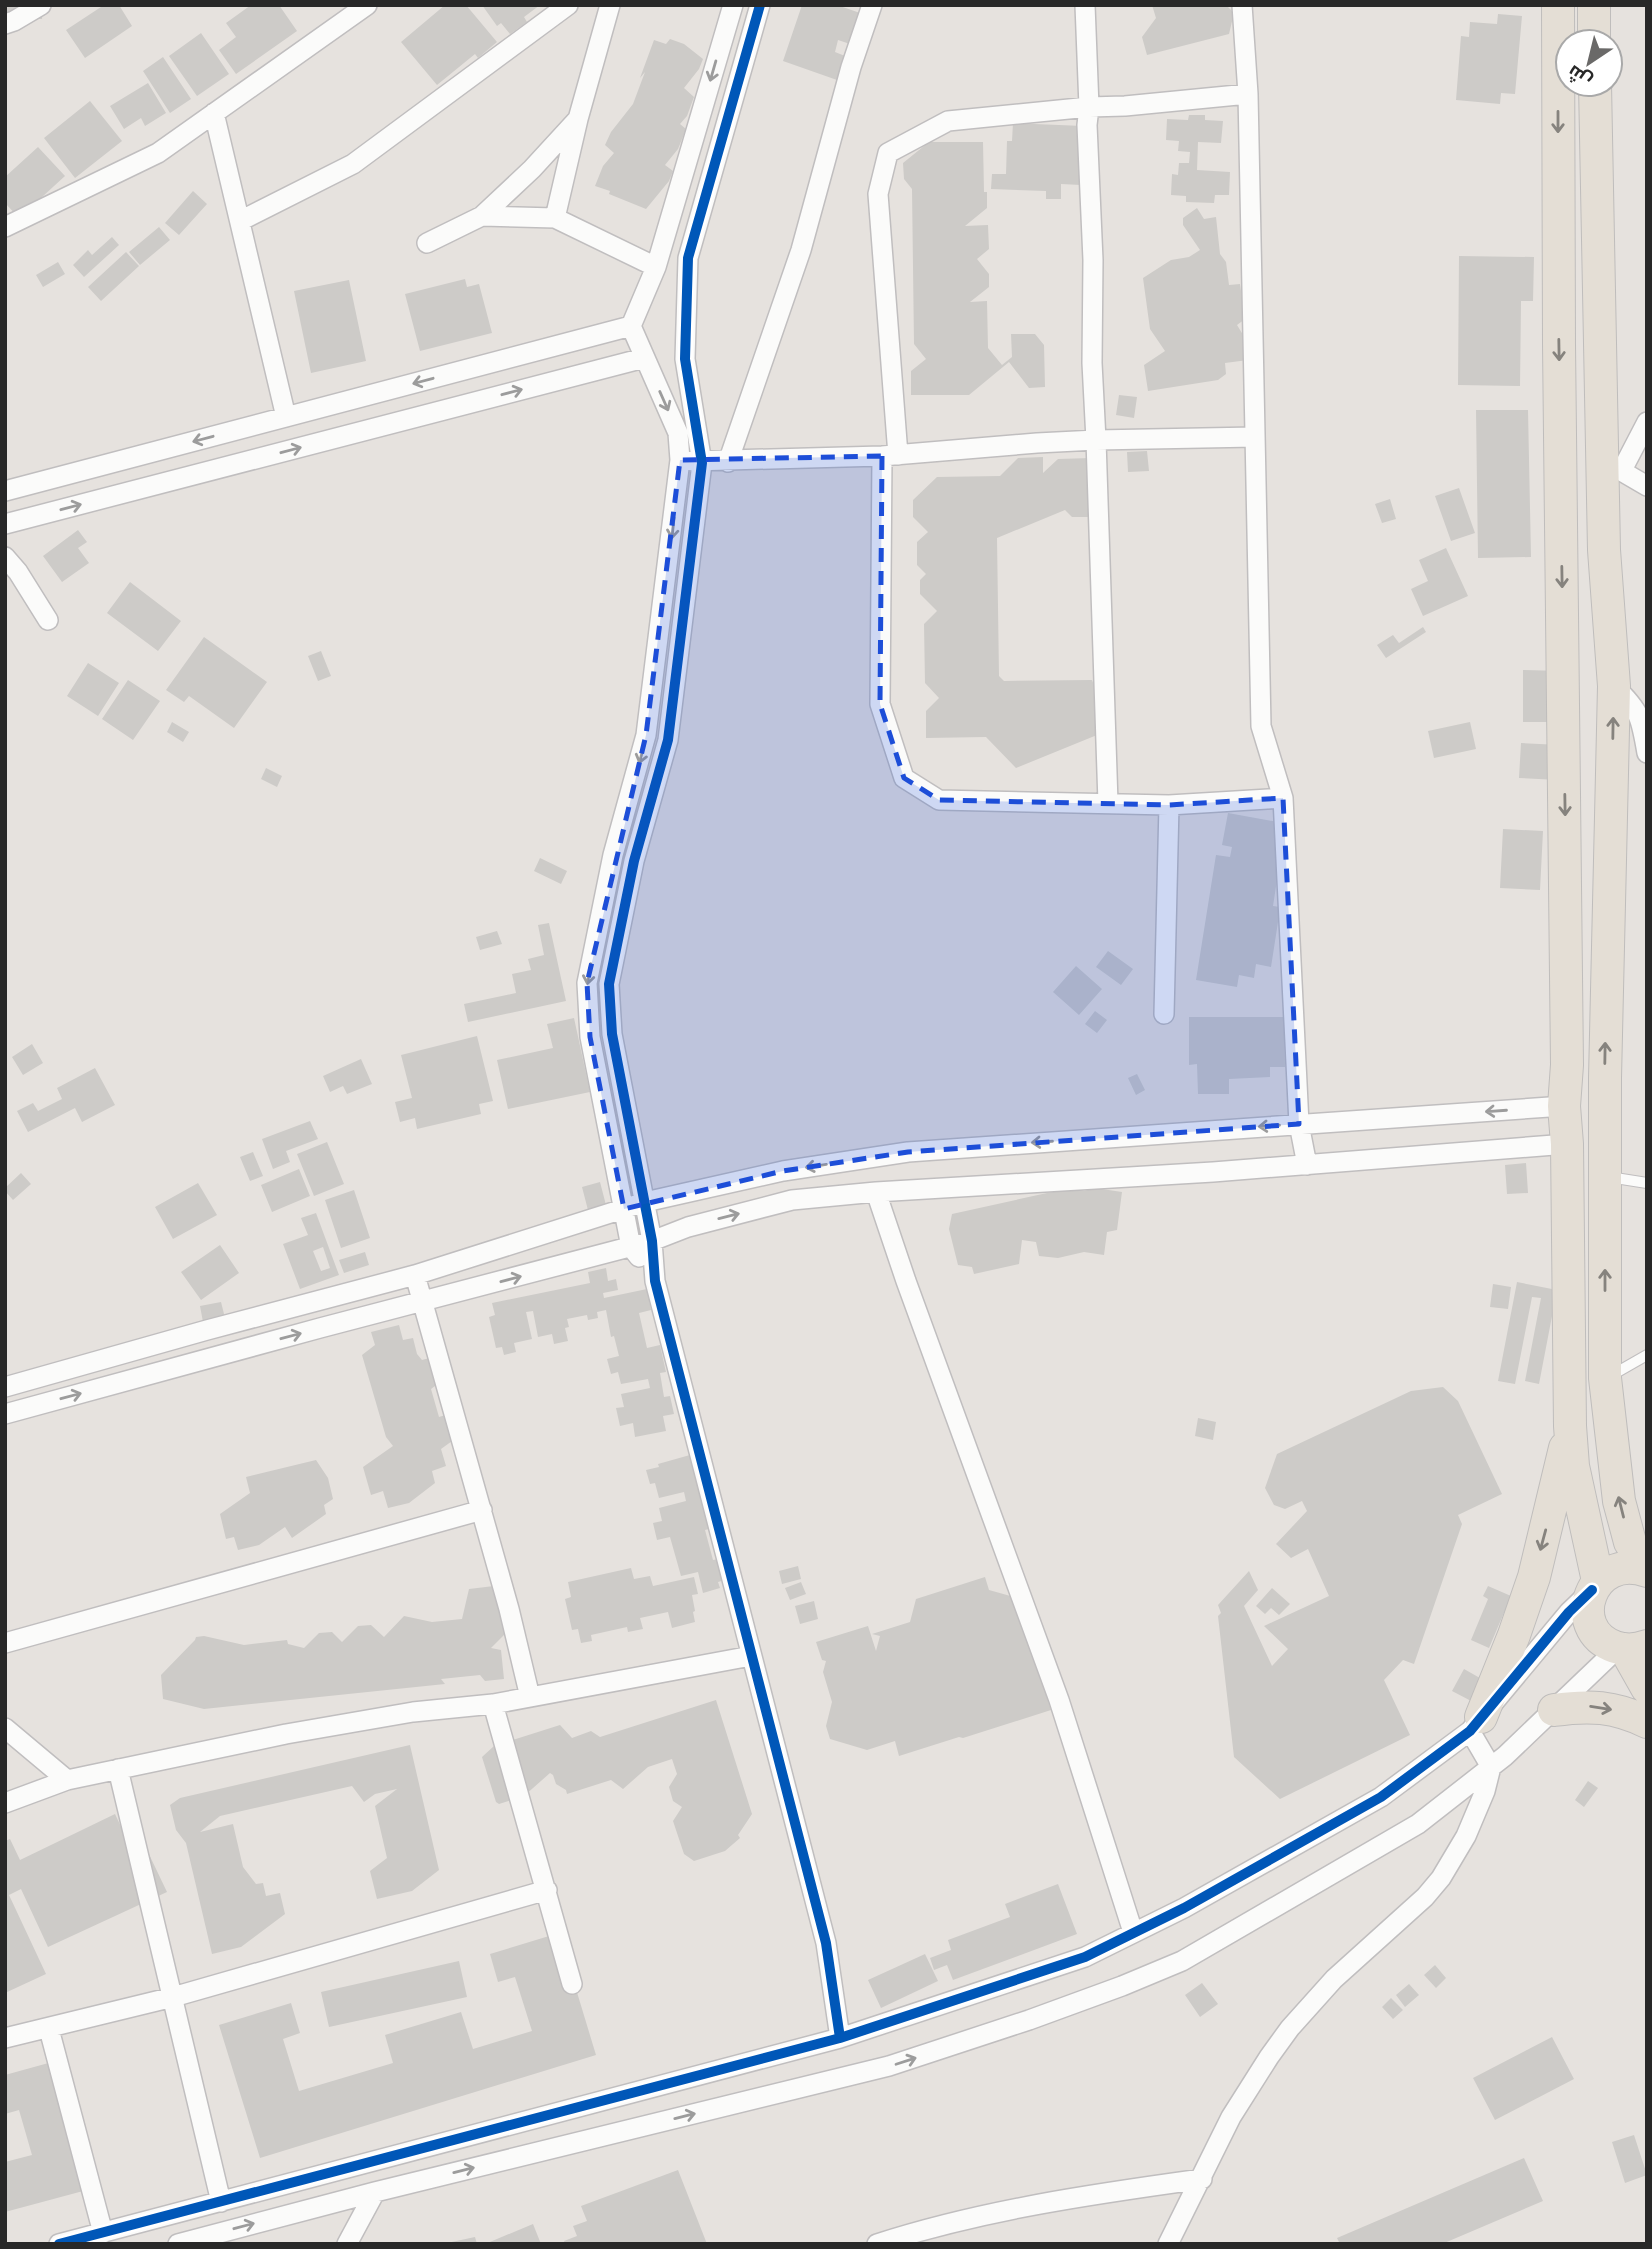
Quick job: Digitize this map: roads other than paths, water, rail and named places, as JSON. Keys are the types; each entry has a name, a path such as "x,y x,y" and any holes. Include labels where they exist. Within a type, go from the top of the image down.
{"highway":[{"path":"1558,5 1567,1051 1564,1106 1567,1144 1570,1426 1573,1466 1595,1586 1588,1608 1592,1626 1603,1640 1630,1648 1647,1688"},
{"path":"1594,5 1594,28"},
{"path":"1596,98 1612,465 1604,550 1614,686 1605,1078 1605,1378 1619,1500 1630,1542 1647,1570"},
{"path":"1476,1724 1534,1577 1570,1426"},
{"path":"1595,1586 1614,1570 1624,1567 1647,1570"},
{"path":"1554,1710 1586,1706 1631,1714 1647,1722"}],"street":[{"path":"5,24 41,5"},
{"path":"5,227 158,153 367,5"},
{"path":"240,222 353,164 568,5"},
{"path":"555,218 578,119 610,5"},
{"path":"655,1281 631,1247 590,1037 587,983 613,855 646,735 680,460 678,433 631,326 656,267 733,5"},
{"path":"761,5 688,258 685,359 702,463 668,740 634,861 609,984 612,1034 652,1241 655,1281 827,1943 840,2038"},
{"path":"728,462 801,250 851,67 872,5"},
{"path":"1085,5 1093,260 1092,363 1108,803"},
{"path":"1242,5 1248,94 1261,726 1283,798 1299,1124 1307,1165"},
{"path":"1248,94 948,121 888,153 878,194 890,456 880,704 904,778 939,800 1169,805 1283,798"},
{"path":"214,113 286,417"},
{"path":"427,243 482,216 532,169 578,119"},
{"path":"482,216 555,218 656,267"},
{"path":"5,491 631,326"},
{"path":"5,524 644,358"},
{"path":"1647,422 1612,465 1647,486"},
{"path":"680,460 702,463 890,456 1037,443 1255,437"},
{"path":"5,557 18,572 48,620"},
{"path":"1614,686 1634,705 1642,723 1647,752"},
{"path":"1164,1014 1169,805"},
{"path":"5,1387 415,1275 645,1202 783,1171 908,1152 1564,1106"},
{"path":"5,1414 631,1247 688,1227 792,1200 876,1192 1307,1165 1567,1144"},
{"path":"876,1192 1059,1700 1133,1932"},
{"path":"415,1275 509,1609 530,1697"},
{"path":"5,1643 482,1510"},
{"path":"59,2244 840,2038 1085,1957 1184,1908 1381,1797 1476,1724 1569,1612 1595,1586"},
{"path":"178,2244 375,2192 889,2066 1122,1986 1182,1961 1418,1824 1491,1767 1572,1690 1630,1648"},
{"path":"5,1803 67,1780 298,1732 413,1712 493,1704 751,1656"},
{"path":"493,1704 572,1984"},
{"path":"1168,2244 1237,2107 1269,2056 1334,1979 1425,1897 1441,1878 1466,1836 1491,1767 1476,1724"},
{"path":"5,1728 67,1780"},
{"path":"118,1769 221,2202"},
{"path":"5,2038 173,1997 547,1890"},
{"path":"49,2029 103,2233"},
{"path":"877,2244 921,2231 1026,2208 1202,2179"},
{"path":"347,2244 375,2192"}],"lane":[{"path":"1605,1177 1647,1183"},
{"path":"1605,1378 1647,1355"}]}
